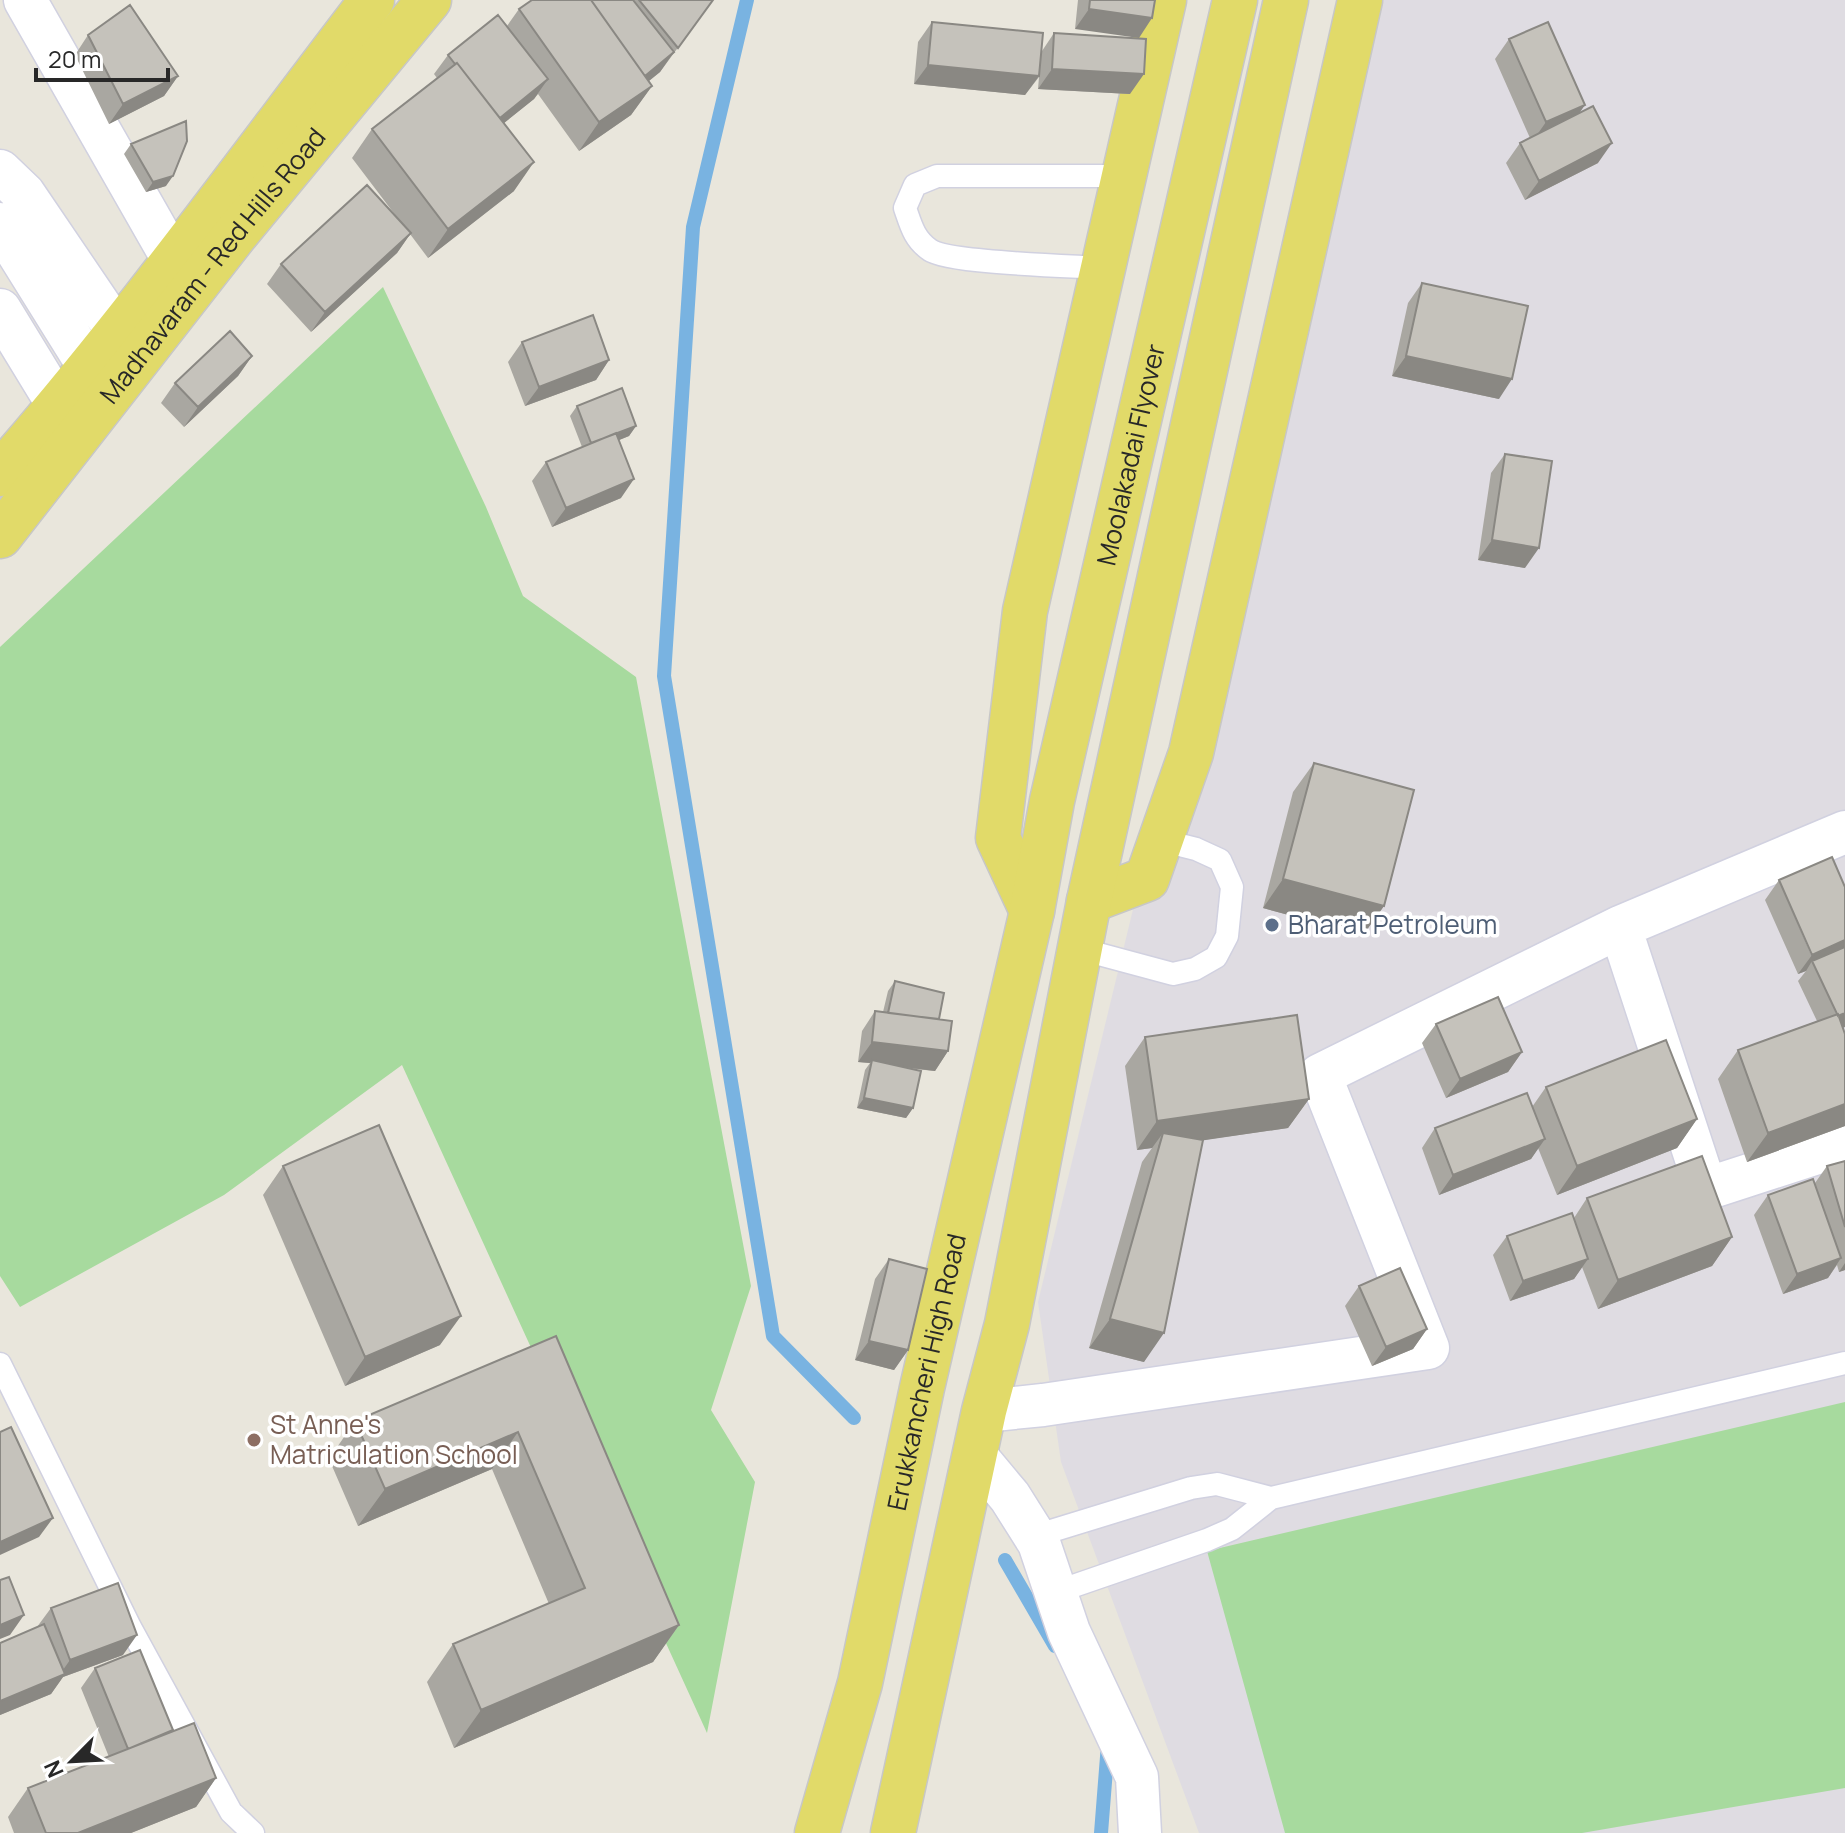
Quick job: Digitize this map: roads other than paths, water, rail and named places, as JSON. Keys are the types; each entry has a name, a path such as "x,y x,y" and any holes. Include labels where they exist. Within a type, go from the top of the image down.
{"main road":[{"name":"Madhavaram - Red Hills Road","path":"0,536 372,0"},
{"name":"Madhavaram - Red Hills Road","path":"0,474 117,331 182,276 429,0"},
{"path":"1032,911 998,838 1025,611 1164,0"},
{"name":"Moolakadai Flyover","path":"1032,911 1052,801 1235,0"},
{"name":"Moolakadai Flyover","path":"893,1833 922,1687 984,1411 1007,1324 1089,901 1286,0"},
{"path":"1089,901 1147,879 1191,753 1360,0"},
{"name":"Erukkancheri High Road","path":"817,1833 860,1683 922,1388 1032,911"}],"street":[{"path":"25,0 182,276"},
{"path":"0,171 24,194 117,331"},
{"path":"0,224 89,367"},
{"path":"0,310 58,405"},
{"path":"984,1411 1428,1348 1320,1075 1620,927 1845,832"},
{"path":"1620,927 1706,1189 1845,1144"},
{"path":"975,1455 1010,1497 1035,1536 1069,1632 1137,1777 1140,1833"}],"lane":[{"path":"1103,268 978,260 933,252 916,238 905,208 915,185 937,176 1124,176"},
{"path":"1080,949 1173,974 1195,969 1216,957 1227,936 1232,887 1220,860 1196,849 1160,840"},
{"path":"1056,1592 1207,1540 1232,1529 1271,1498 1845,1363"},
{"path":"0,1364 130,1627 231,1812 253,1833"},
{"path":"1035,1536 1191,1488 1217,1484 1271,1498"}],"waterway":[{"path":"747,0 693,227 664,676 773,1336 854,1418"},
{"path":"1005,1560 1055,1646"},
{"path":"1101,1833 1108,1744"}],"place":[{"name":"Bharat Petroleum","path":"1272,925"},
{"name":"St Anne's Matriculation School","path":"254,1440"}]}
